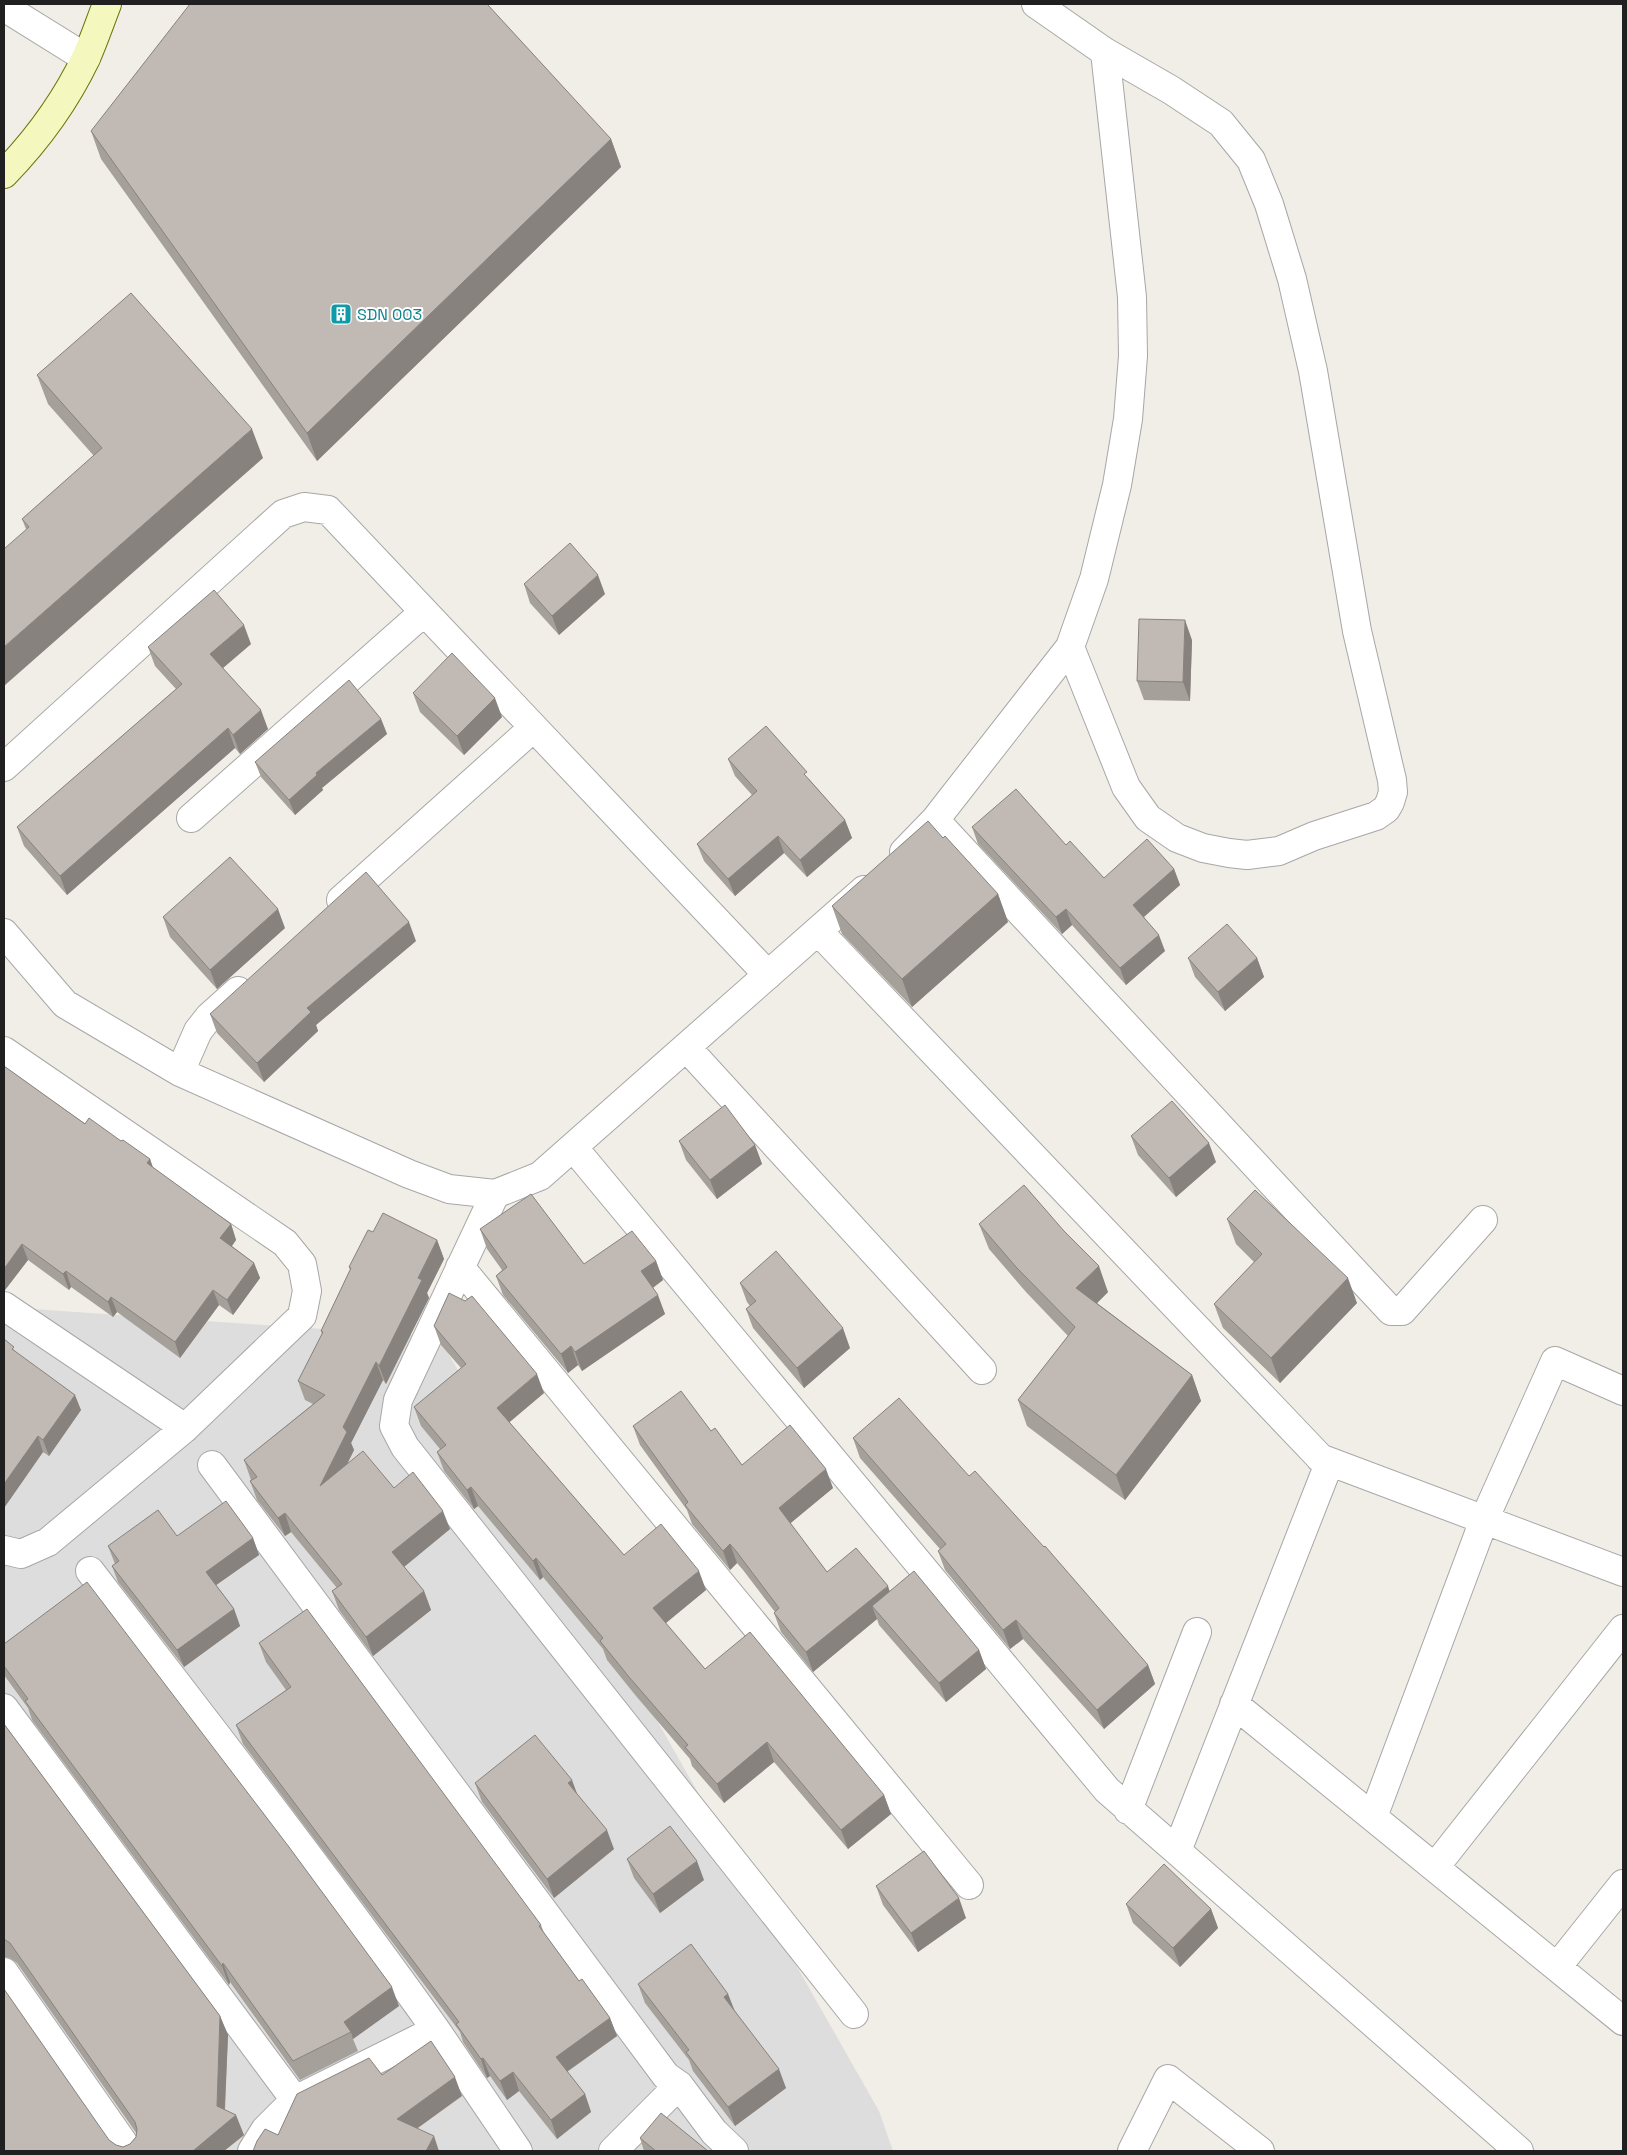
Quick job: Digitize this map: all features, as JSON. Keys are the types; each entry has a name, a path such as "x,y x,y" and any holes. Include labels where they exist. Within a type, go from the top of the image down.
{"street":[{"path":"4,174 57,108 86,58 107,4"},
{"path":"1036,4 1105,52 1171,90 1221,123 1251,160 1269,204 1292,279 1313,371 1357,631 1392,780 1393,792 1390,802 1386,809 1376,816 1314,836 1279,851 1247,855 1229,853 1203,848 1178,838 1148,818 1126,787 1070,647"},
{"path":"4,7 86,58"},
{"path":"4,932 65,1004 180,1072 409,1174 449,1189 494,1194 540,1176 883,874 935,820 1070,647 1094,579 1117,485 1128,419 1133,356 1132,297 1105,52"},
{"path":"4,767 284,514 304,507 328,510 768,975"},
{"path":"191,818 424,612"},
{"path":"320,918 533,728"},
{"path":"935,820 1391,1311 1402,1311 1483,1220"},
{"path":"818,931 1328,1466 1177,1851"},
{"path":"180,1072 198,1031 209,1017 254,978"},
{"path":"686,1046 982,1370"},
{"path":"4,1051 285,1243 302,1264 307,1291 302,1316 184,1428 48,1542 20,1554 4,1550"},
{"path":"573,1147 1107,1790 1519,2151"},
{"path":"494,1194 398,1400 394,1426 405,1447 854,2014"},
{"path":"460,1267 969,1885"},
{"path":"4,1306 184,1428"},
{"path":"1373,1817 1484,1520 1555,1361 1623,1391"},
{"path":"1320,1458 1623,1572"},
{"path":"212,1464 666,2076 679,2085 714,2132 734,2151"},
{"path":"90,1571 287,1825 367,1933 518,2151"},
{"path":"1435,1867 1623,1628"},
{"path":"1128,1810 1197,1632"},
{"path":"1234,1704 1623,2021"},
{"path":"4,1708 294,2100"},
{"path":"1557,1967 1623,1884"},
{"path":"4,1972 129,2151"},
{"path":"252,2151 266,2130 294,2100 436,2030"},
{"path":"1132,2151 1168,2079 1260,2151"},
{"path":"613,2151 679,2085"}],"shaded area":[{"path":"4,1307 439,1337 879,2111 893,2151 4,2151"}],"building":[{"name":"SDN 003","path":"190,4 487,4 611,139 307,433 91,131"},
{"path":"131,293 252,429 4,647 4,549 29,527 22,519 102,448 37,375"},
{"path":"570,543 598,575 552,616 524,584"},
{"path":"214,590 244,625 210,654 261,710 233,735 228,728 60,876 17,827 182,684 148,647"},
{"path":"1139,619 1185,620 1183,682 1137,681"},
{"path":"452,653 495,698 457,736 413,693"},
{"path":"349,680 381,719 316,773 317,775 289,800 255,762"},
{"path":"766,726 807,772 804,774 845,820 800,860 778,836 728,879 697,844 757,791 728,759"},
{"path":"1016,789 1066,845 1070,841 1104,878 1147,839 1174,869 1133,905 1159,935 1120,968 1066,909 1056,917 972,827"},
{"path":"928,821 943,838 945,836 998,894 902,979 832,906"},
{"path":"230,857 278,909 210,970 163,917"},
{"path":"366,872 409,922 307,1008 311,1012 257,1063 210,1014"},
{"path":"1227,924 1257,958 1218,992 1188,958"},
{"path":"4,1066 85,1124 89,1118 121,1141 123,1140 150,1159 147,1163 231,1224 220,1238 254,1263 227,1300 213,1290 175,1342 111,1297 108,1302 66,1271 63,1274 22,1244 4,1269"},
{"path":"1172,1101 1209,1143 1169,1178 1131,1136"},
{"path":"725,1105 755,1145 710,1180 679,1141"},
{"path":"1024,1185 1064,1231 1099,1266 1076,1288 1192,1375 1116,1475 1018,1400 1075,1327 1016,1267 979,1224"},
{"path":"1255,1190 1348,1278 1271,1358 1214,1304 1262,1254 1227,1219"},
{"path":"531,1194 584,1264 632,1231 656,1261 641,1271 658,1295 575,1352 571,1346 561,1354 496,1276 507,1267 480,1229"},
{"path":"383,1213 437,1240 418,1278 422,1280 379,1366 376,1362 343,1427 347,1432 320,1486 363,1451 394,1488 413,1472 443,1511 392,1552 424,1591 366,1637 332,1591 342,1584 285,1513 278,1518 250,1481 257,1477 244,1460 325,1395 298,1381 323,1332 321,1331 351,1268 349,1267 368,1230 373,1232"},
{"path":"776,1251 843,1328 797,1368 746,1309 756,1301 740,1283"},
{"path":"449,1293 465,1301 472,1296 537,1374 497,1408 624,1555 661,1524 699,1571 653,1608 705,1669 750,1632 884,1795 841,1830 767,1742 717,1784 685,1747 688,1745 600,1641 603,1638 536,1558 533,1561 471,1487 467,1490 437,1452 446,1445 414,1407 466,1364 434,1326"},
{"path":"4,1339 14,1347 12,1349 75,1395 43,1440 38,1436 4,1484"},
{"path":"681,1391 711,1431 715,1428 742,1465 790,1425 826,1469 779,1508 827,1572 856,1548 888,1586 806,1652 774,1613 779,1608 736,1551 730,1544 723,1551 685,1505 688,1502 633,1426"},
{"path":"899,1398 969,1476 975,1471 1045,1546 1148,1665 1097,1710 1016,1620 1003,1630 938,1551 946,1544 853,1438"},
{"path":"226,1501 253,1538 206,1572 234,1609 177,1650 112,1566 119,1561 108,1546 158,1510 177,1536"},
{"path":"914,1571 979,1650 939,1683 872,1606"},
{"path":"87,1582 289,1847 392,1987 344,2022 351,2032 293,2061 223,1963 222,1966 25,1701 28,1699 4,1666 4,1644"},
{"path":"307,1609 541,1925 539,1926 579,1981 582,1979 610,2018 556,2057 585,2094 551,2120 513,2072 500,2081 483,2058 481,2059 456,2024 459,2022 236,1725 291,1687 259,1643"},
{"path":"4,1724 220,2016 217,2106 236,2115 193,2151 4,2151 4,1989 109,2140 123,2147 130,2144 136,2137 137,2129 135,2122 10,1943 4,1939"},
{"path":"535,1735 572,1780 568,1783 607,1830 547,1879 475,1783"},
{"path":"670,1826 697,1861 653,1894 627,1859"},
{"path":"924,1851 959,1898 911,1933 876,1886"},
{"path":"1164,1864 1211,1909 1173,1948 1126,1904"},
{"path":"691,1944 728,1994 724,1997 779,2069 728,2107 686,2052 689,2050 638,1984"},
{"path":"431,2041 455,2077 397,2119 434,2136 426,2151 253,2151 265,2129 278,2135 297,2094 369,2058 382,2075"},
{"path":"661,2113 708,2151 656,2151 640,2138"}],"place":[{"name":"SDN 003","path":"341,314"}]}
